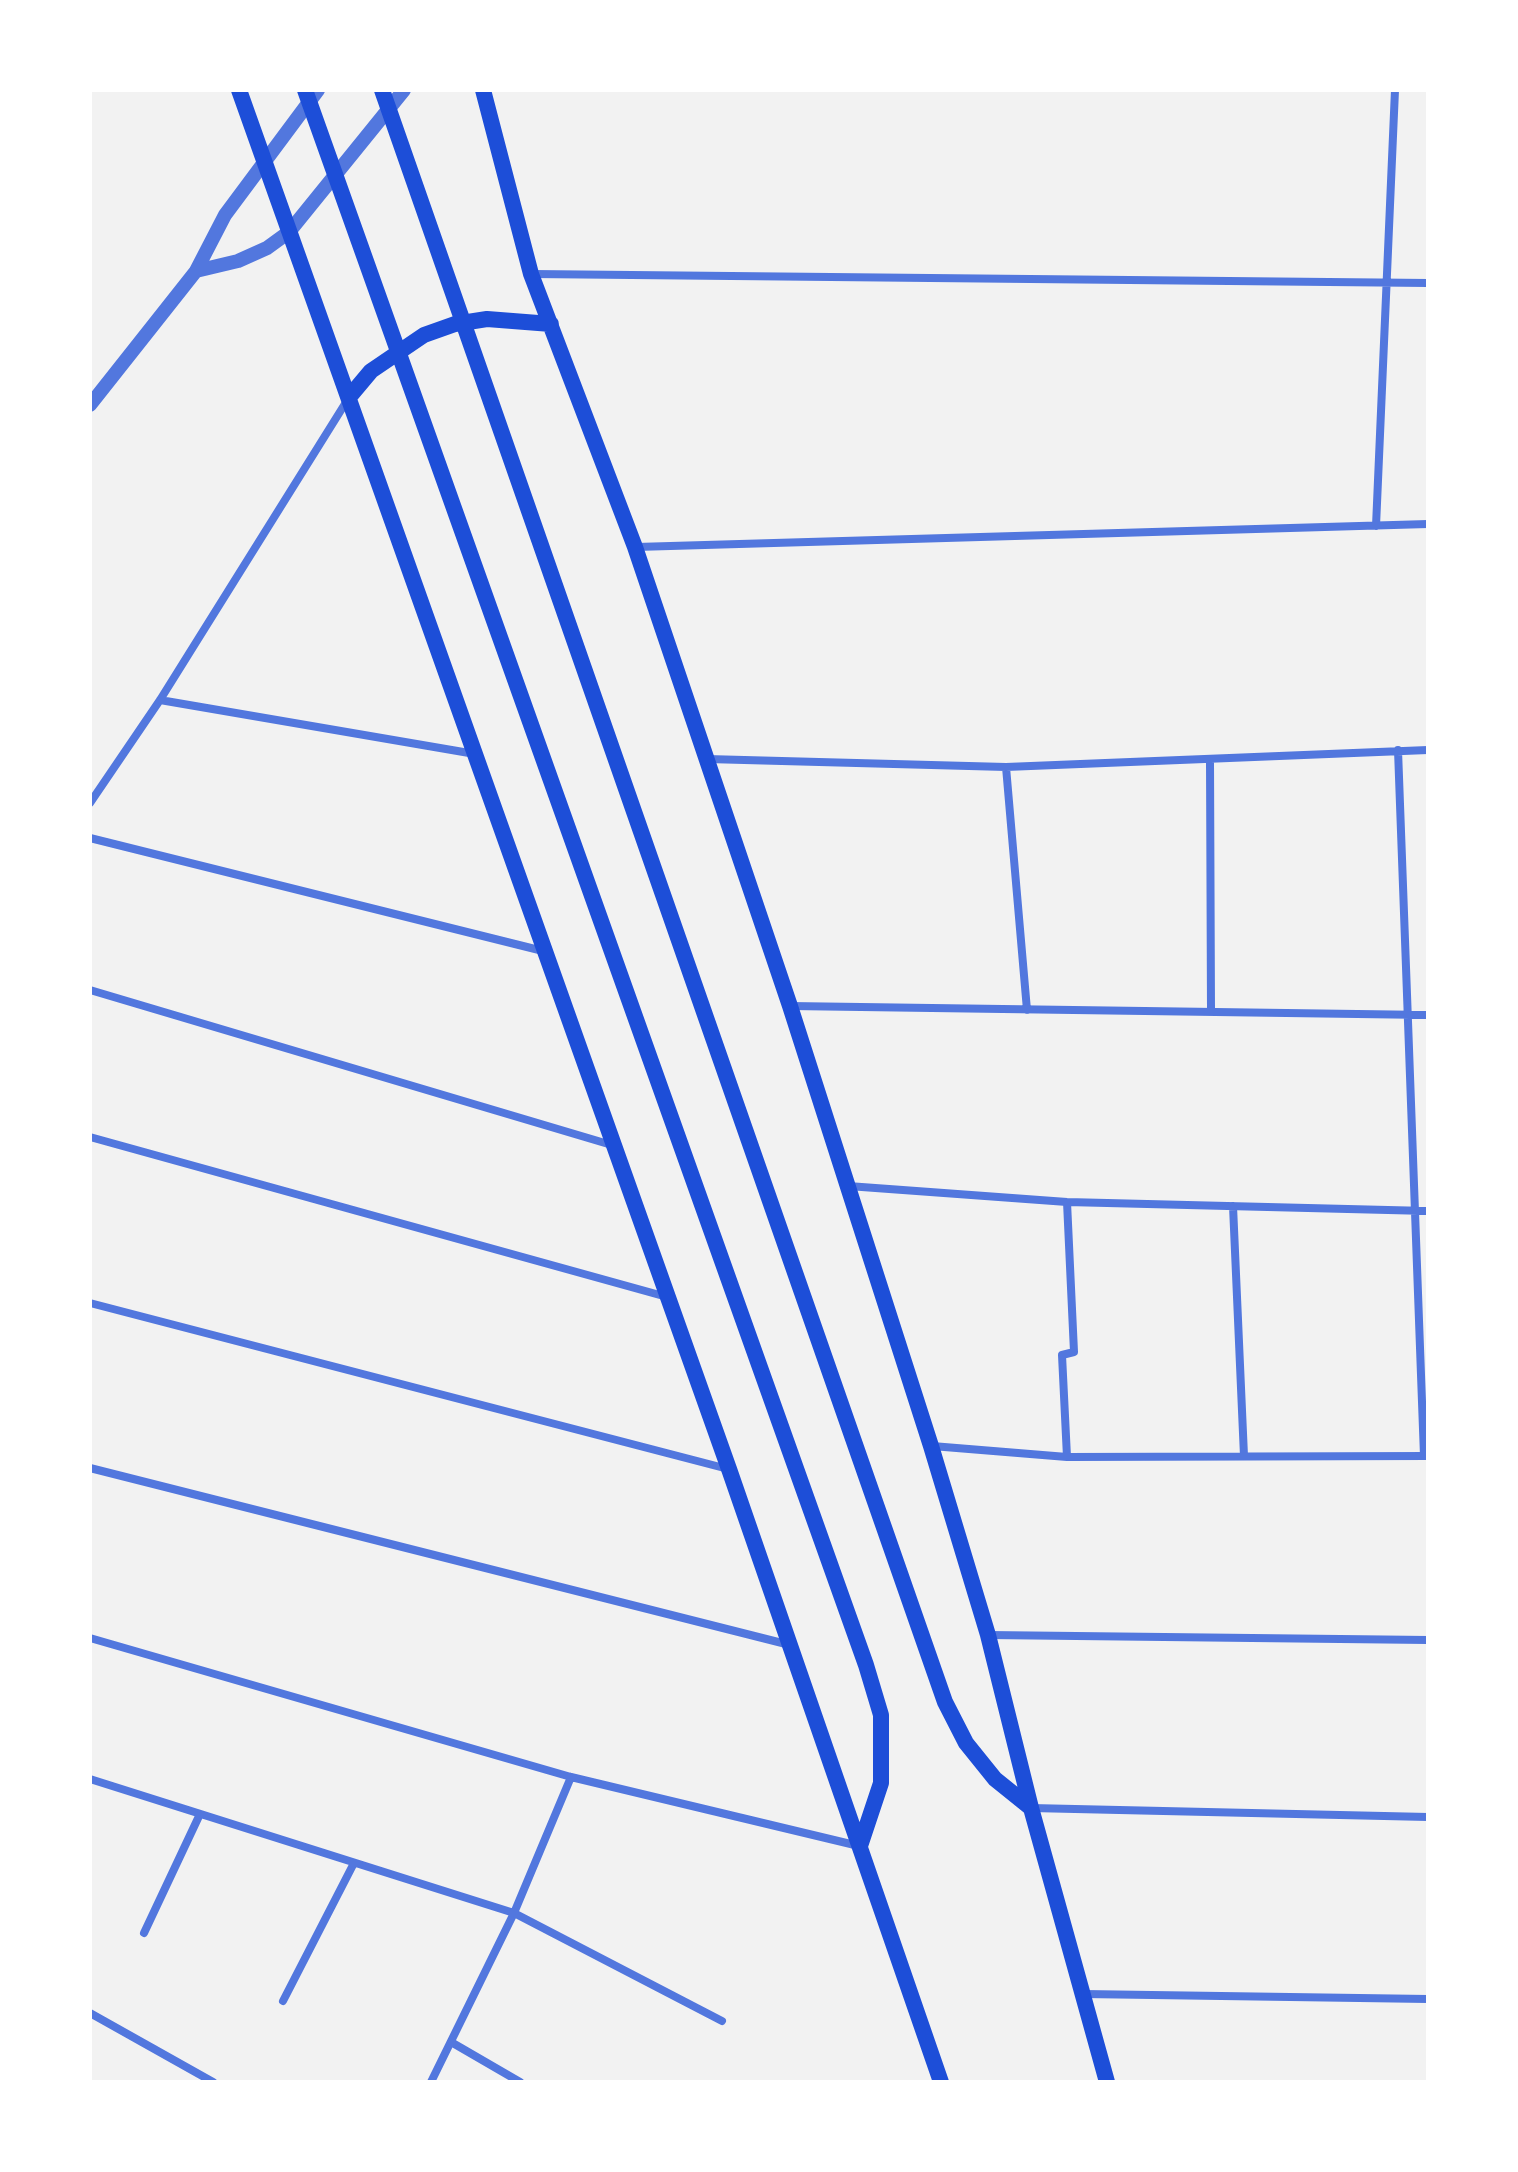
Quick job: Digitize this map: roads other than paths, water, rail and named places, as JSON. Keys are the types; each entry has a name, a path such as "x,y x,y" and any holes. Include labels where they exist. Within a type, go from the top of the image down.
{"main road":[{"path":"239,90 729,1469 941,2082"},
{"path":"305,90 870,1677 881,1715 881,1783 860,1846"},
{"path":"382,90 945,1702 966,1743 995,1779 1031,1808"},
{"path":"483,90 531,274 635,547 790,1006 931,1446 988,1635 1031,1808 1107,2082"},
{"path":"350,396 371,371 424,335 455,324 487,319 551,324"}],"street":[{"path":"90,405 196,271 225,215 318,90"},
{"path":"196,271 238,261 267,248 289,232 404,90"},
{"path":"1376,526 1395,90"},
{"path":"531,274 1428,283"},
{"path":"90,803 160,700 350,396"},
{"path":"635,547 1428,524"},
{"path":"160,700 476,754"},
{"path":"931,1446 1067,1457 1426,1456 1398,750"},
{"path":"707,759 1006,767 1428,750"},
{"path":"1210,761 1211,1012"},
{"path":"1006,767 1027,1010"},
{"path":"90,838 546,952"},
{"path":"90,990 615,1146"},
{"path":"790,1006 1428,1015"},
{"path":"90,1137 668,1298"},
{"path":"847,1186 1067,1202 1428,1211"},
{"path":"1067,1202 1074,1352 1062,1355 1067,1457"},
{"path":"1233,1206 1244,1456"},
{"path":"90,1303 729,1469"},
{"path":"90,1468 790,1645"},
{"path":"988,1635 1428,1640"},
{"path":"90,1638 571,1777 860,1846"},
{"path":"431,2082 514,1913 571,1777"},
{"path":"90,1779 514,1913 722,2021"},
{"path":"1031,1808 1428,1817"},
{"path":"144,1933 200,1814"},
{"path":"283,2001 354,1863"},
{"path":"1082,1994 1428,1999"},
{"path":"90,2013 213,2082"},
{"path":"451,2042 520,2082"}]}
